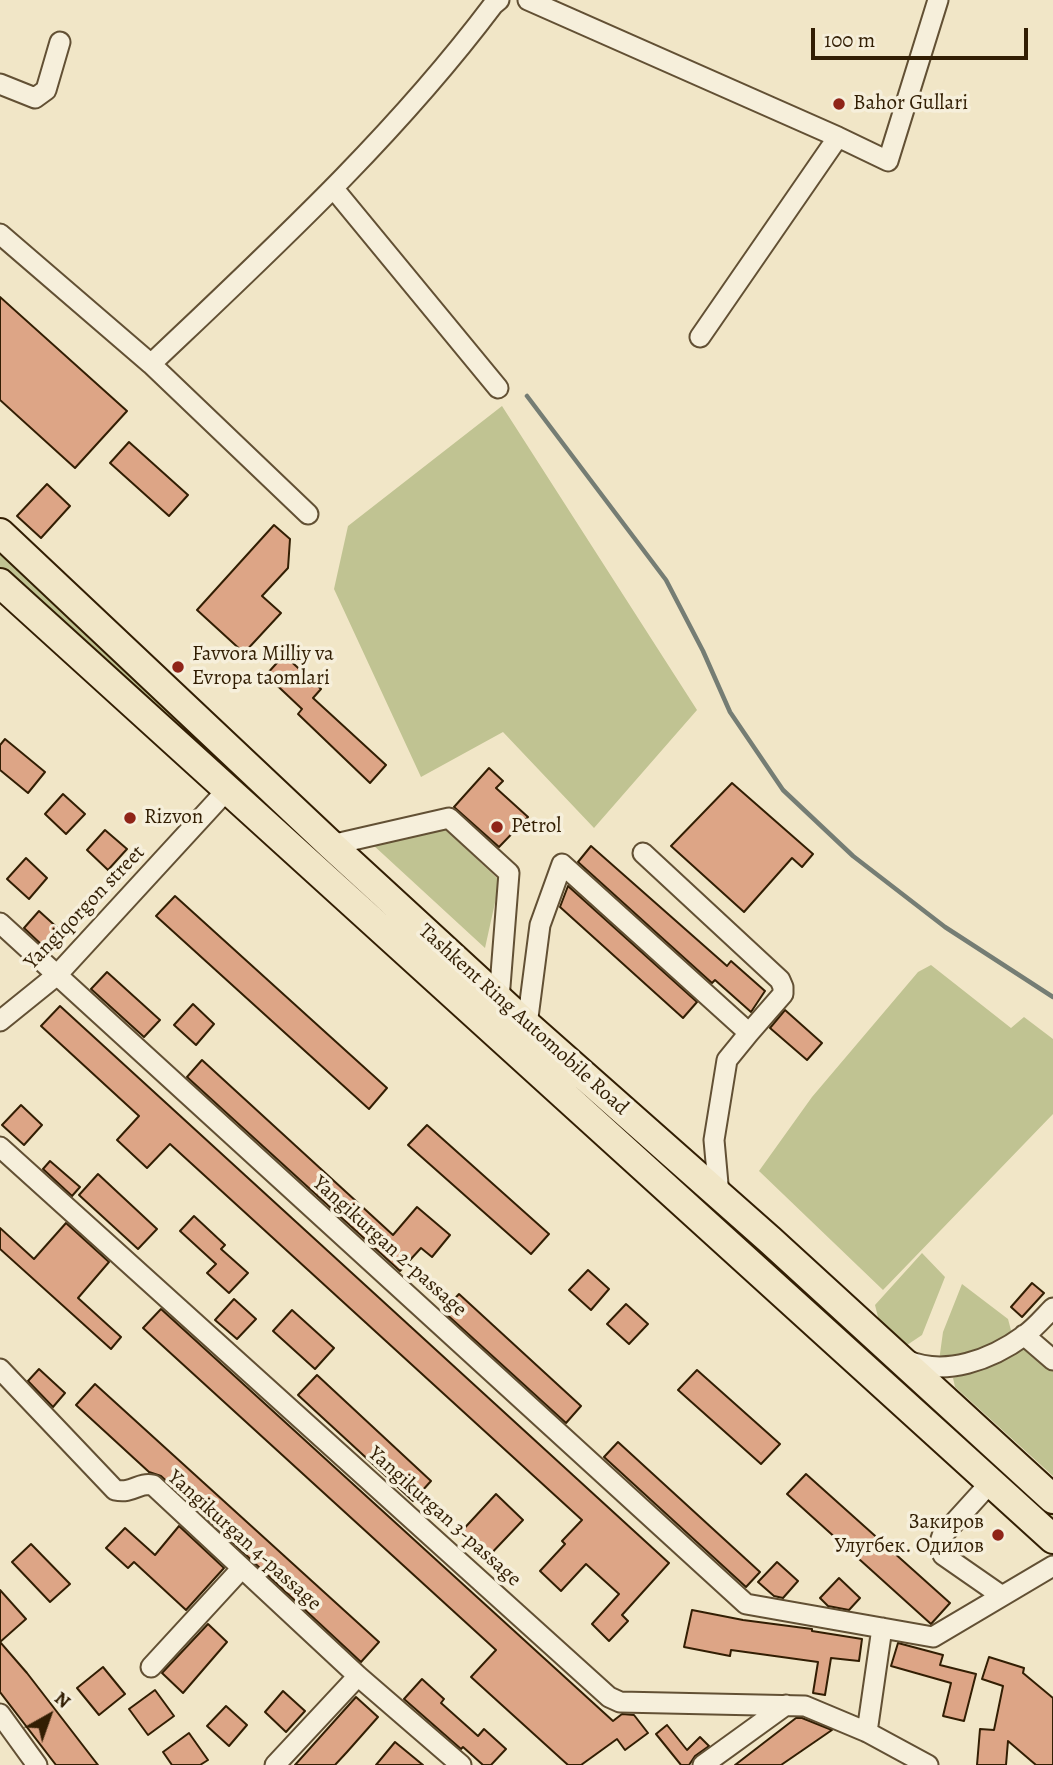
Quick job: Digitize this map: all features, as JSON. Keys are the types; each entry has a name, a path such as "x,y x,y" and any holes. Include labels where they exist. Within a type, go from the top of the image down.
{"highway":[{"name":"Tashkent Ring Automobile Road","path":"0,533 331,845 527,1025 770,1240 1053,1499"},
{"name":"Tashkent Ring Automobile Road","path":"0,583 1053,1539"},
{"path":"749,1263 770,1240"}],"street":[{"path":"151,364 334,189 453,59 499,0"},
{"path":"528,0 838,136 888,161 938,0"},
{"path":"0,84 35,98 46,90 60,42"},
{"path":"700,337 838,136"},
{"path":"334,189 498,388"},
{"path":"0,234 151,364 308,514"},
{"name":"Yangiqorgon street","path":"0,1021 57,975 227,790"},
{"path":"331,845 449,818 509,873 499,999"},
{"path":"643,853 780,981 783,987 783,994 727,1060 714,1140 719,1195"},
{"path":"527,1025 540,925 562,864 749,1033"},
{"name":"Yangikurgan 2-passage","path":"0,923 746,1604 933,1637 1053,1566"},
{"name":"Yangikurgan 3-passage","path":"0,1147 609,1697 620,1702 786,1705 814,1709 867,1732 928,1765"},
{"path":"897,1356 921,1367 945,1368 979,1361 1024,1335 1053,1308"},
{"path":"1024,1335 1053,1360"},
{"name":"Yangikurgan 4-passage","path":"0,1369 115,1490 125,1492 146,1483 153,1485 358,1676 461,1765"},
{"path":"991,1482 942,1536 939,1545 943,1555 1002,1596"},
{"path":"151,1667 242,1568"},
{"path":"867,1732 882,1628"},
{"path":"275,1765 358,1676"},
{"path":"703,1765 786,1705"},
{"path":"0,1714 37,1765"}],"green space":[{"path":"502,406 697,710 594,828 503,732 421,777 334,589 348,526"},
{"path":"0,553 735,1228 714,1221 0,567"},
{"path":"446,830 497,878 498,889 485,948 372,844"},
{"path":"931,965 1011,1028 1024,1017 1053,1039 1053,1114 883,1290 759,1171 812,1097 918,972"},
{"path":"922,1253 945,1277 922,1335 907,1345 879,1321 875,1305"},
{"path":"777,1266 1053,1514 1053,1527 792,1294"},
{"path":"962,1284 1008,1319 1012,1334 984,1350 939,1361 943,1332"},
{"path":"1026,1348 1053,1367 1053,1476 955,1387 953,1378 985,1369 1019,1349"}],"building":[{"path":"0,297 127,411 75,468 0,400"},
{"path":"129,442 188,495 169,516 110,463"},
{"path":"47,484 70,506 41,538 17,516"},
{"path":"274,525 290,539 288,568 262,596 281,613 244,653 197,610"},
{"path":"284,655 321,689 313,698 386,765 370,783 298,714 302,709 266,675"},
{"path":"5,739 45,772 28,793 0,770 0,745"},
{"path":"489,768 503,781 496,788 528,817 499,847 454,807"},
{"path":"732,783 813,854 802,867 792,858 744,912 671,846"},
{"path":"63,794 85,814 66,834 45,814"},
{"path":"105,830 127,849 108,870 87,850"},
{"path":"591,846 727,966 731,961 765,991 751,1012 715,980 712,983 578,862"},
{"path":"26,858 47,878 29,899 7,879"},
{"path":"568,886 697,1002 683,1018 560,907"},
{"path":"175,896 387,1088 369,1109 156,916"},
{"path":"39,911 61,931 45,948 24,928"},
{"path":"107,972 160,1020 144,1037 91,989"},
{"path":"193,1004 214,1024 196,1045 174,1025"},
{"path":"60,1006 669,1563 622,1615 628,1621 609,1641 592,1624 619,1594 586,1564 561,1591 540,1571 565,1544 562,1541 582,1520 170,1144 147,1168 117,1140 139,1116 41,1026"},
{"path":"785,1010 822,1043 807,1060 770,1028"},
{"path":"202,1060 393,1235 417,1207 450,1235 432,1257 421,1248 400,1271 187,1077"},
{"path":"21,1105 42,1125 24,1145 2,1125"},
{"path":"427,1125 549,1234 531,1254 408,1145"},
{"path":"50,1161 80,1187 72,1196 43,1169"},
{"path":"98,1174 157,1229 138,1249 79,1195"},
{"path":"194,1216 225,1245 221,1249 248,1273 229,1293 207,1273 216,1264 180,1231"},
{"path":"66,1223 109,1262 78,1298 121,1337 111,1349 0,1249 0,1228 34,1259"},
{"path":"588,1270 609,1289 591,1310 569,1290"},
{"path":"1032,1283 1044,1293 1022,1317 1011,1307"},
{"path":"459,1294 581,1406 566,1423 443,1311"},
{"path":"234,1299 256,1319 237,1339 215,1320"},
{"path":"626,1304 648,1324 629,1344 607,1324"},
{"path":"161,1309 613,1721 622,1714 634,1715 648,1733 625,1750 617,1739 581,1765 568,1765 471,1677 496,1650 143,1328"},
{"path":"292,1310 334,1348 315,1369 273,1331"},
{"path":"39,1369 65,1393 53,1407 28,1381"},
{"path":"697,1370 780,1444 761,1464 678,1390"},
{"path":"317,1375 431,1481 413,1501 298,1395"},
{"path":"95,1384 379,1642 361,1662 161,1476 149,1472 76,1405"},
{"path":"618,1442 760,1572 746,1587 604,1457"},
{"path":"806,1474 950,1603 931,1624 787,1494"},
{"path":"496,1494 523,1520 486,1559 459,1534"},
{"path":"179,1526 224,1568 186,1610 134,1562 128,1568 106,1548 125,1528 155,1555"},
{"path":"31,1544 70,1584 50,1602 12,1562"},
{"path":"777,1562 798,1581 783,1598 774,1596 758,1582"},
{"path":"839,1578 860,1598 849,1610 828,1606 820,1598"},
{"path":"0,1590 26,1619 0,1642"},
{"path":"692,1610 862,1639 859,1661 831,1658 825,1695 813,1693 818,1662 731,1650 730,1656 684,1647"},
{"path":"208,1624 227,1642 183,1693 162,1673"},
{"path":"0,1642 98,1765 56,1765 0,1692"},
{"path":"898,1643 943,1655 940,1665 976,1674 964,1721 943,1716 951,1683 891,1666"},
{"path":"989,1657 1024,1668 1023,1673 1053,1698 1053,1765 1036,1765 1008,1741 1006,1765 977,1765 980,1729 994,1730 1003,1686 982,1679"},
{"path":"103,1667 125,1694 99,1715 77,1688"},
{"path":"422,1679 444,1699 441,1703 478,1736 484,1729 506,1749 491,1765 483,1765 463,1747 461,1749 404,1699"},
{"path":"155,1690 174,1716 148,1735 129,1709"},
{"path":"283,1691 305,1711 286,1732 265,1712"},
{"path":"356,1697 378,1717 347,1752 335,1765 295,1765"},
{"path":"226,1706 247,1725 229,1746 207,1726"},
{"path":"796,1718 832,1730 781,1765 735,1765"},
{"path":"667,1725 687,1750 700,1737 709,1746 695,1756 689,1765 681,1765 656,1734"},
{"path":"189,1733 208,1760 200,1765 172,1765 163,1752"},
{"path":"395,1742 423,1765 376,1765"}],"waterway":[{"path":"527,396 666,580 703,651 730,712 783,790 853,856 945,927 1053,997"}],"place":[{"name":"Bahor Gullari","path":"839,104"},
{"name":"Favvora Milliy va Evropa taomlari","path":"178,667"},
{"name":"Rizvon","path":"130,818"},
{"name":"Petrol","path":"497,827"},
{"name":"Закиров Улугбек. Одилов","path":"998,1535"}]}
